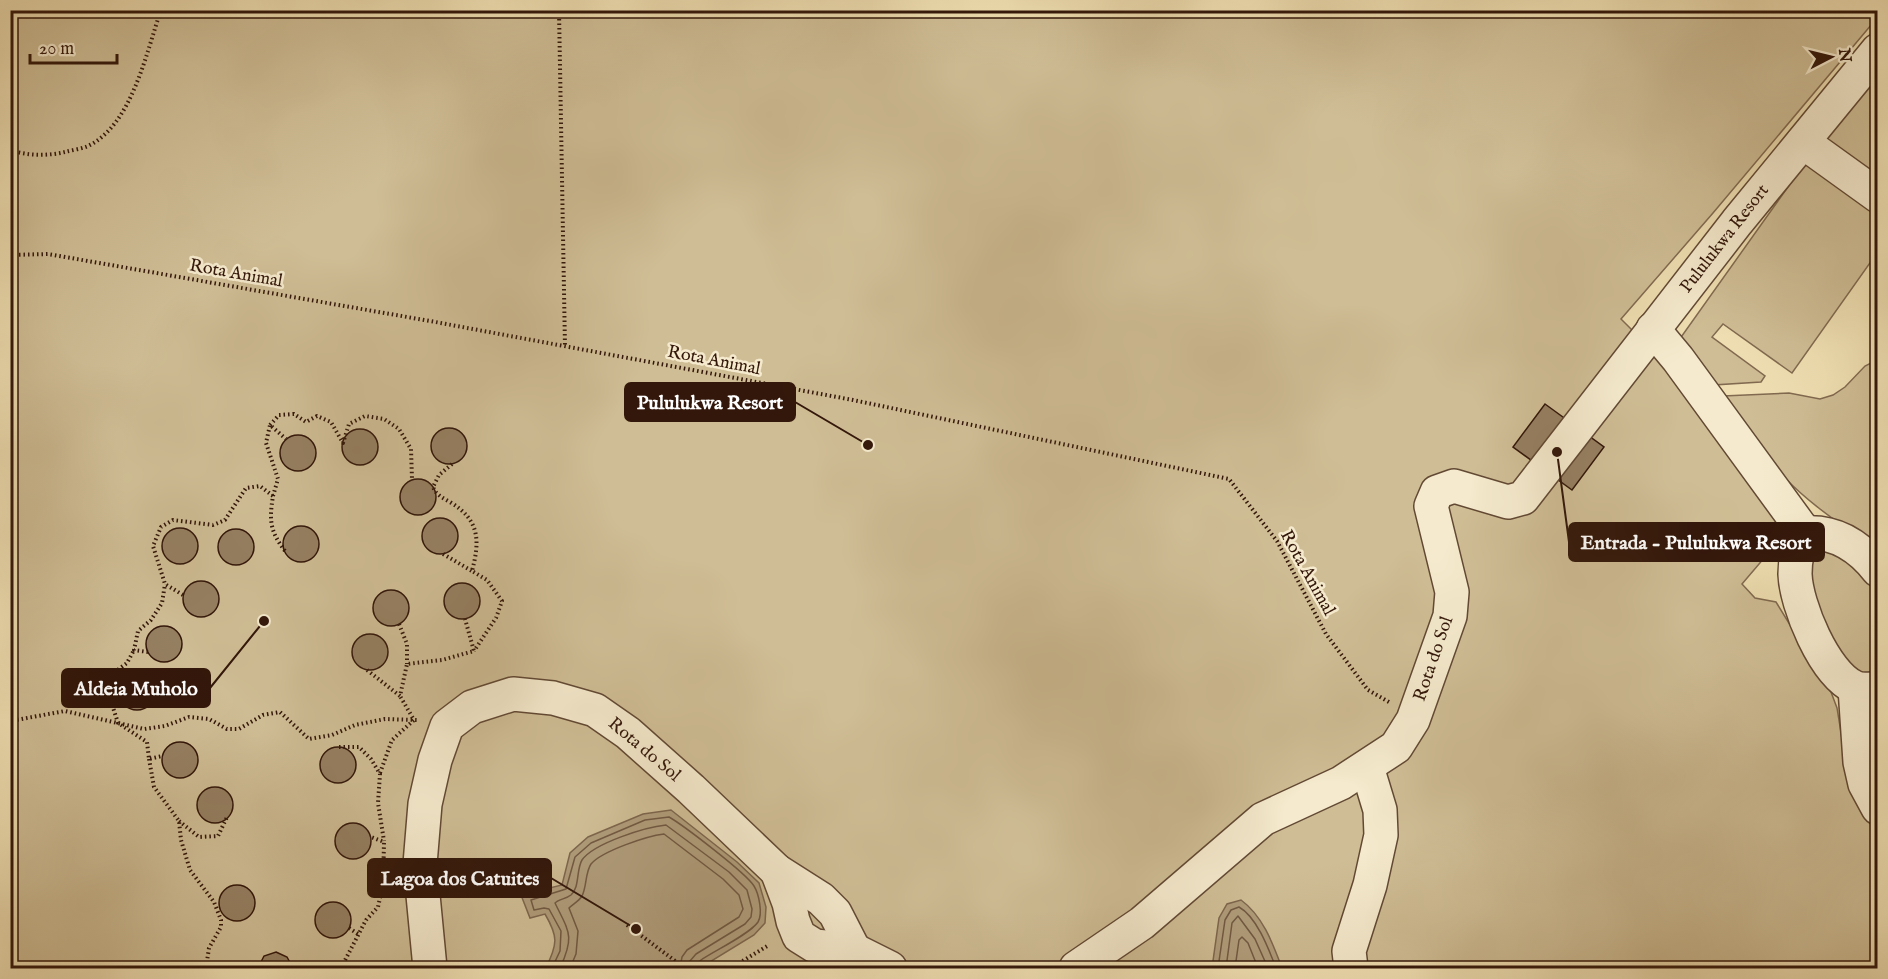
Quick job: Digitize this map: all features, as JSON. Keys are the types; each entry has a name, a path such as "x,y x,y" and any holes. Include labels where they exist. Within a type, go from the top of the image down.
{"street":[{"name":"Pululukwa Resort","path":"1575,430 1653,329 1878,50"},
{"path":"1803,142 1878,196"},
{"path":"1653,329 1678,359 1805,533"},
{"name":"Rota do Sol","path":"1077,969 1142,923 1263,819 1341,783 1396,747 1413,720 1450,616 1452,592 1431,506 1437,492 1454,486 1508,501 1523,498 1575,430"},
{"path":"1805,533 1820,532 1842,538 1870,560 1878,570"},
{"path":"1805,533 1797,549 1795,575 1803,612 1818,647 1838,674 1866,688 1860,762 1865,784 1878,808"},
{"name":"Rota do Sol","path":"447,726 472,707 513,694 553,698 595,710 628,733 777,871 821,899 835,913 854,950"},
{"path":"430,969 420,864 425,804 435,760 447,726"},
{"path":"1351,969 1349,951 1370,885 1381,835 1380,810 1366,767"},
{"name":"Rota do Sol","path":"777,871 799,936"},
{"path":"799,936 815,946 854,950 890,969"}],"path":[{"path":"10,150 25,155 59,153 88,146 114,126 134,90 161,10"},
{"path":"559,10 565,347"},
{"name":"Rota Animal","path":"10,255 48,254 565,347 853,400 1228,479 1277,541 1326,634 1368,690 1396,706"},
{"path":"285,551 274,536 269,517 278,479 266,443 270,425 279,415 294,414 306,422 317,416 331,422 343,443 349,424 365,416 384,419 399,429 411,449 412,479"},
{"path":"270,425 286,439"},
{"path":"452,464 439,475 433,487 435,493 458,507 476,529 478,548 472,571"},
{"path":"227,817 218,836 199,837 180,821 154,787 147,742 118,723 108,692 115,672 127,663 134,650 138,631 151,620 162,603 165,584 153,546 161,527 173,519 213,525 225,520 246,488 260,486 273,496"},
{"path":"407,664 442,660 474,651 496,618 502,601 487,580 443,554"},
{"path":"165,584 183,595"},
{"path":"465,619 474,651"},
{"path":"399,624 407,644 407,664 400,696"},
{"path":"134,650 148,652"},
{"path":"367,670 400,696 414,720"},
{"path":"108,692 119,694"},
{"path":"10,724 16,720 65,711 144,729 165,726 189,717 208,719 227,729 239,729 263,715 280,712 309,739 332,735 355,725 385,719 414,720 447,726"},
{"path":"341,969 366,920 378,907 383,885 384,842 378,803 380,774 392,740 414,720"},
{"path":"339,747 359,747 371,759 380,774"},
{"path":"149,759 162,756"},
{"path":"180,821 181,840 190,870 214,902 221,920 221,927 209,948 206,969"},
{"path":"371,837 384,842"},
{"path":"221,920 228,919"},
{"path":"627,925 674,960 681,969"},
{"path":"349,928 358,934"},
{"path":"732,969 764,946 799,936"}],"shaded area":[{"path":"10,11 1877,11 1877,18 1621,319 1662,360 1788,530 1742,584 1755,598 1776,602 1831,692 1837,708 1844,751 1861,810 1877,831 1877,968 11,968"},
{"path":"1877,72 1877,253 1792,373 1723,324 1712,337 1765,376 1761,382 1714,385 1723,396 1789,393 1820,399 1833,395 1845,387 1865,366 1877,360 1877,551 1819,508 1786,479 1744,429 1679,340 1805,163"},
{"path":"1829,550 1856,567 1876,593 1879,619 1877,672 1858,673 1836,651 1813,595 1810,568 1816,554"}],"water":[{"path":"671,810 737,862 759,883 766,907 765,923 754,935 700,968 546,968 555,941 553,929 545,914 530,918 521,895 562,885 570,853 588,837 643,814"},
{"path":"1241,900 1261,922 1282,968 1212,968 1219,918 1227,904"}],"building":[{"path":"1545,404 1604,447 1572,490 1513,447"},
{"path":"449,428 462,433 467,446 462,459 449,464 436,459 431,446 436,433"},
{"path":"360,429 373,434 378,447 373,460 360,465 347,460 342,447 347,434"},
{"path":"298,435 311,440 316,453 311,466 298,471 285,466 280,453 285,440"},
{"path":"418,479 431,484 436,497 431,510 418,515 405,510 400,497 405,484"},
{"path":"440,518 453,523 458,536 453,549 440,554 427,549 422,536 427,523"},
{"path":"301,526 314,531 319,544 314,557 301,562 288,557 283,544 288,531"},
{"path":"180,528 193,533 198,546 193,559 180,564 167,559 162,546 167,533"},
{"path":"236,529 249,534 254,547 249,560 236,565 223,560 218,547 223,534"},
{"path":"201,581 214,586 219,599 214,612 201,617 188,612 183,599 188,586"},
{"path":"462,583 475,588 480,601 475,614 462,619 449,614 444,601 449,588"},
{"path":"391,590 404,595 409,608 404,621 391,626 378,621 373,608 378,595"},
{"path":"164,626 177,631 182,644 177,657 164,662 151,657 146,644 151,631"},
{"path":"370,634 383,639 388,652 383,665 370,670 357,665 352,652 357,639"},
{"path":"137,674 150,679 155,692 150,705 137,710 124,705 119,692 124,679"},
{"path":"180,742 193,747 198,760 193,773 180,778 167,773 162,760 167,747"},
{"path":"338,747 351,752 356,765 351,778 338,783 325,778 320,765 325,752"},
{"path":"215,787 228,792 233,805 228,818 215,823 202,818 197,805 202,792"},
{"path":"353,823 366,828 371,841 366,854 353,859 340,854 335,841 340,828"},
{"path":"237,885 250,890 255,903 250,916 237,921 224,916 219,903 224,890"},
{"path":"333,902 346,907 351,920 346,933 333,938 320,933 315,920 320,907"},
{"path":"276,952 287,957 293,968 258,968 264,956"}],"place":[{"name":"Pululukwa Resort","path":"868,445"},
{"name":"Entrada - Pululukwa Resort","path":"1557,452"},
{"name":"Aldeia Muholo","path":"264,621"},
{"name":"Lagoa dos Catuites","path":"636,929"}]}
